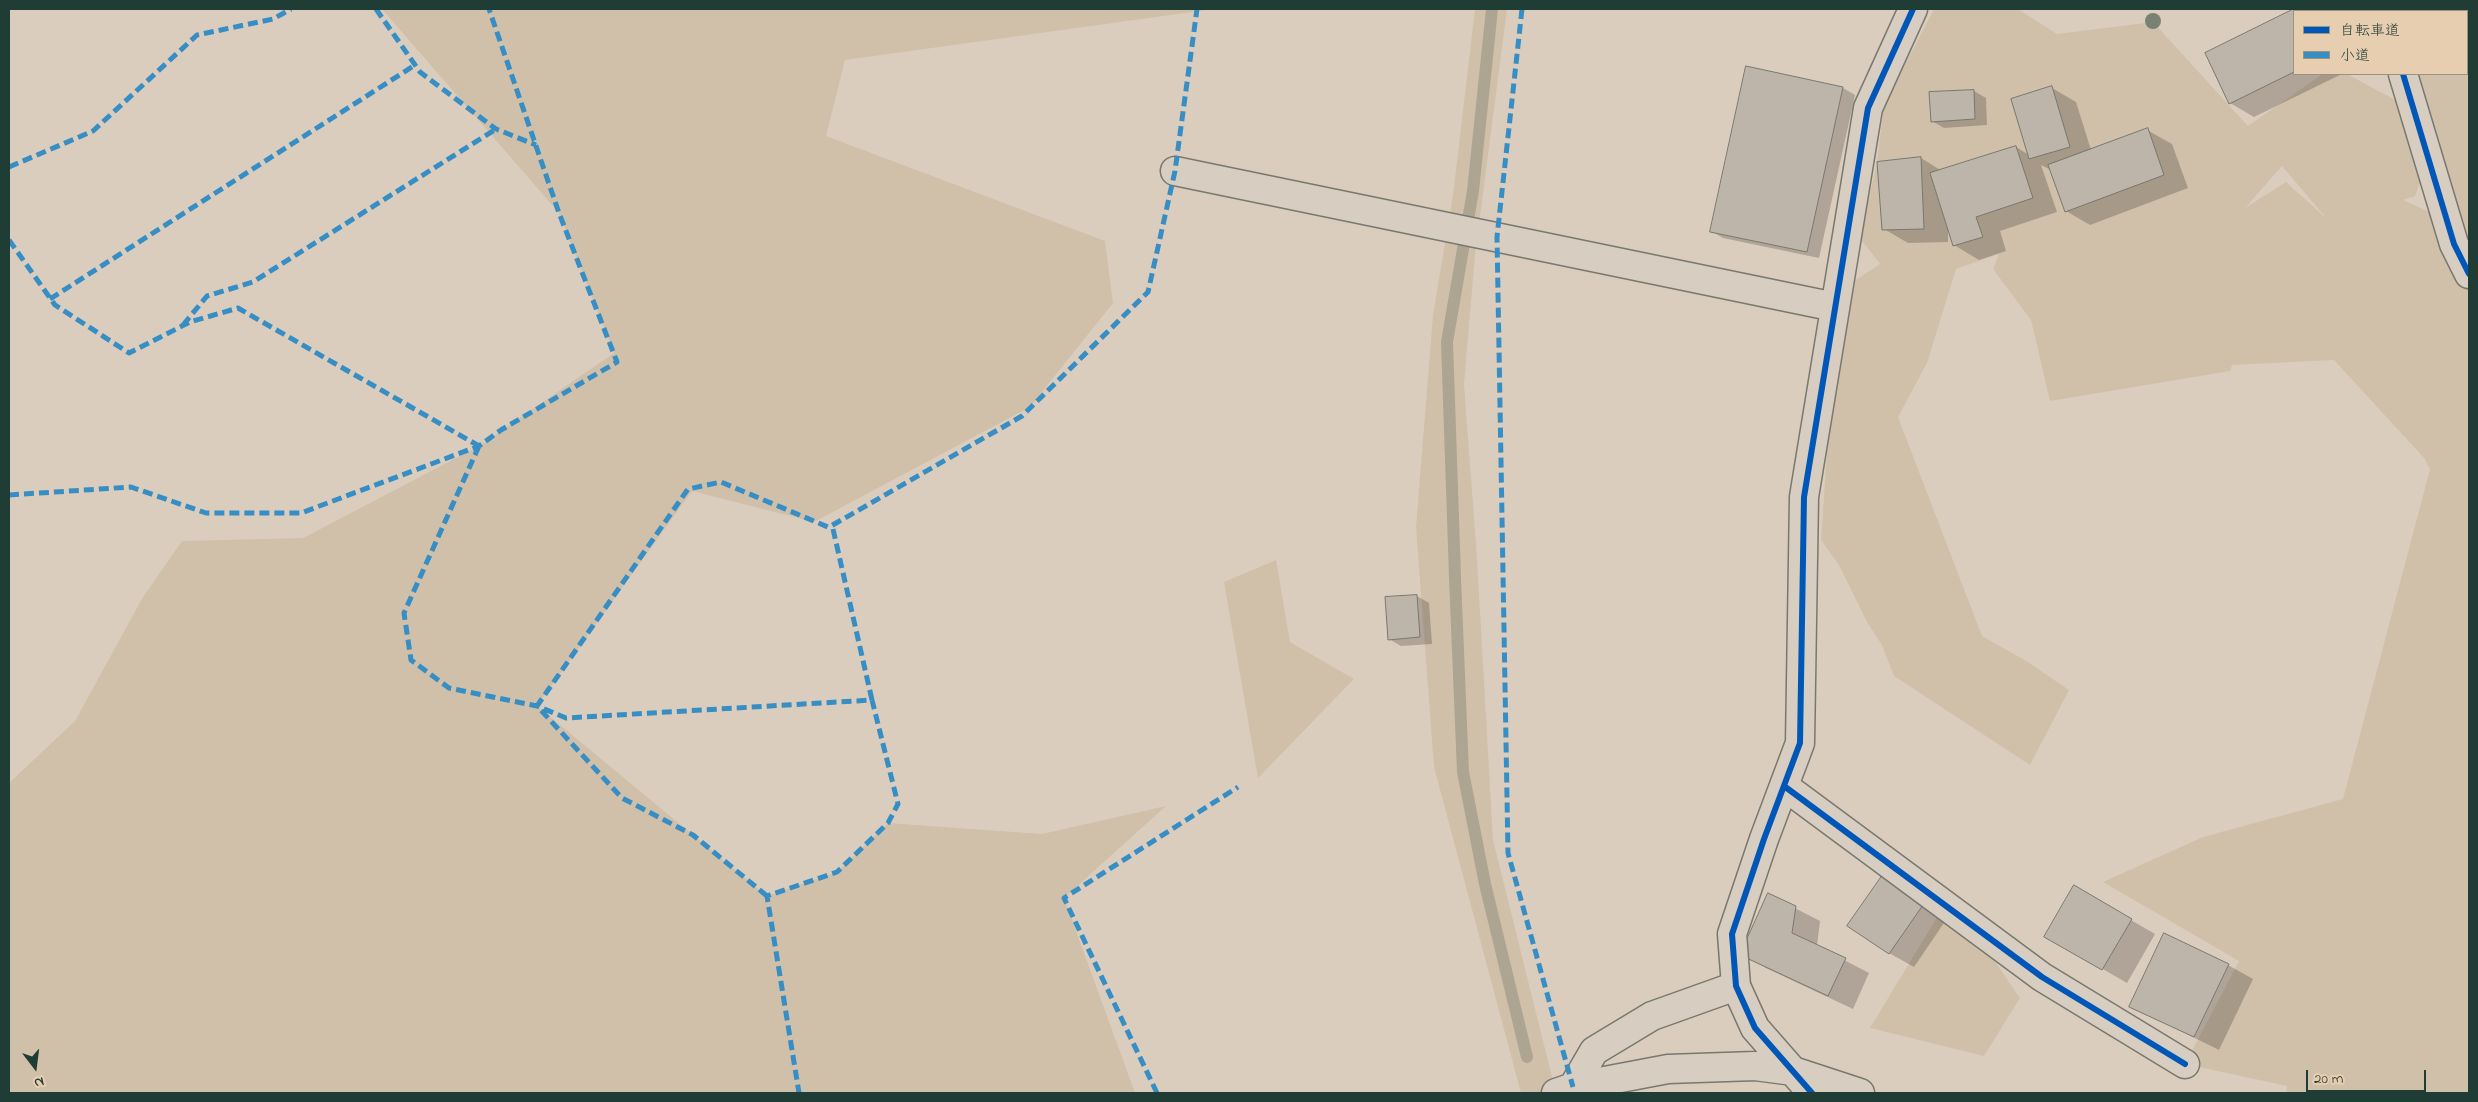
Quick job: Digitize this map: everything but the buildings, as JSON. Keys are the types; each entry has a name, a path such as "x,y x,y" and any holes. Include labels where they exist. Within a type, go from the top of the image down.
{"street":[{"path":"1812,1093 1755,1028 1736,986 1732,934 1800,743 1804,497 1868,108 1913,9"},
{"path":"2403,75 2454,244 2469,274"},
{"path":"1175,171 1834,307"},
{"path":"1784,786 2042,977 2185,1064"},
{"path":"1564,1090 1594,1051 1652,1016 1736,986"},
{"path":"1564,1090 1668,1069 1755,1066 1793,1071 1860,1093"}],"shaded area":[{"path":"382,9 1214,9 845,60 826,136 1105,241 1113,303 1030,407 814,522 692,491 537,706 767,896 837,872 888,823 1042,834 1166,806 1064,898 1135,1093 9,1093 9,783 75,721 143,597 182,541 303,538 479,446 614,353 559,213"},
{"path":"1475,9 1507,9 1475,255 1464,384 1477,558 1493,840 1556,1093 1521,1093 1434,767 1416,527 1433,315 1453,195"},
{"path":"1934,9 2018,9 2057,34 2153,22 2248,126 2321,75 2349,75 2414,110 2421,180 2415,196 2403,200 2440,217 2469,281 2469,1093 2286,1093 2287,1086 2185,1064 2239,961 2103,882 2203,837 2343,799 2430,469 2424,458 2334,360 2232,365 2230,371 2050,401 2031,320 1993,269 1999,254 1956,269 1927,363 1898,417 1982,636 2028,662 2069,690 2030,765 1894,676 1882,645 1867,622 1839,565 1821,540 1831,391 1854,281 1880,264 1860,238 1877,162 1884,105","holes":["2282,166 2327,219 2286,182 2245,208"]},
{"path":"2469,9 2469,276 2404,75 2468,75 2468,10 2358,10"},
{"path":"1276,560 1290,642 1354,679 1258,778 1224,582"},
{"path":"1942,909 1983,944 2020,998 1984,1056 1870,1028"}],"waterway":[{"path":"1492,9 1473,191 1447,342 1463,772 1485,884 1527,1057"}],"marked path":[{"path":"9,167 93,131 197,35 273,19 291,9"},
{"path":"376,9 420,72 496,129 536,145"},
{"path":"9,495 131,487 206,513 301,513 479,446 501,430 617,362 559,213 489,9"},
{"path":"767,896 693,835 622,798 537,706 688,489 721,482 828,527 831,526 1022,416 1148,292 1175,171 1197,9"},
{"path":"1522,9 1497,237 1508,853 1573,1087"},
{"path":"50,299 415,65"},
{"path":"183,325 207,296 253,282 496,129"},
{"path":"9,240 55,305 129,353 190,322 238,308 479,446"},
{"path":"479,446 404,613 411,660 449,688 537,706 566,718 872,700 898,804 888,823 837,872 767,896 799,1093"},
{"path":"833,529 872,700"},
{"path":"1157,1093 1064,898 1238,787"}],"cycle path":[{"path":"1812,1093 1755,1028 1736,986 1732,934 1764,839 1800,743 1804,497 1868,108 1913,9"},
{"path":"2403,75 2454,244 2469,274"},
{"path":"1784,786 2042,977 2185,1064"}]}
